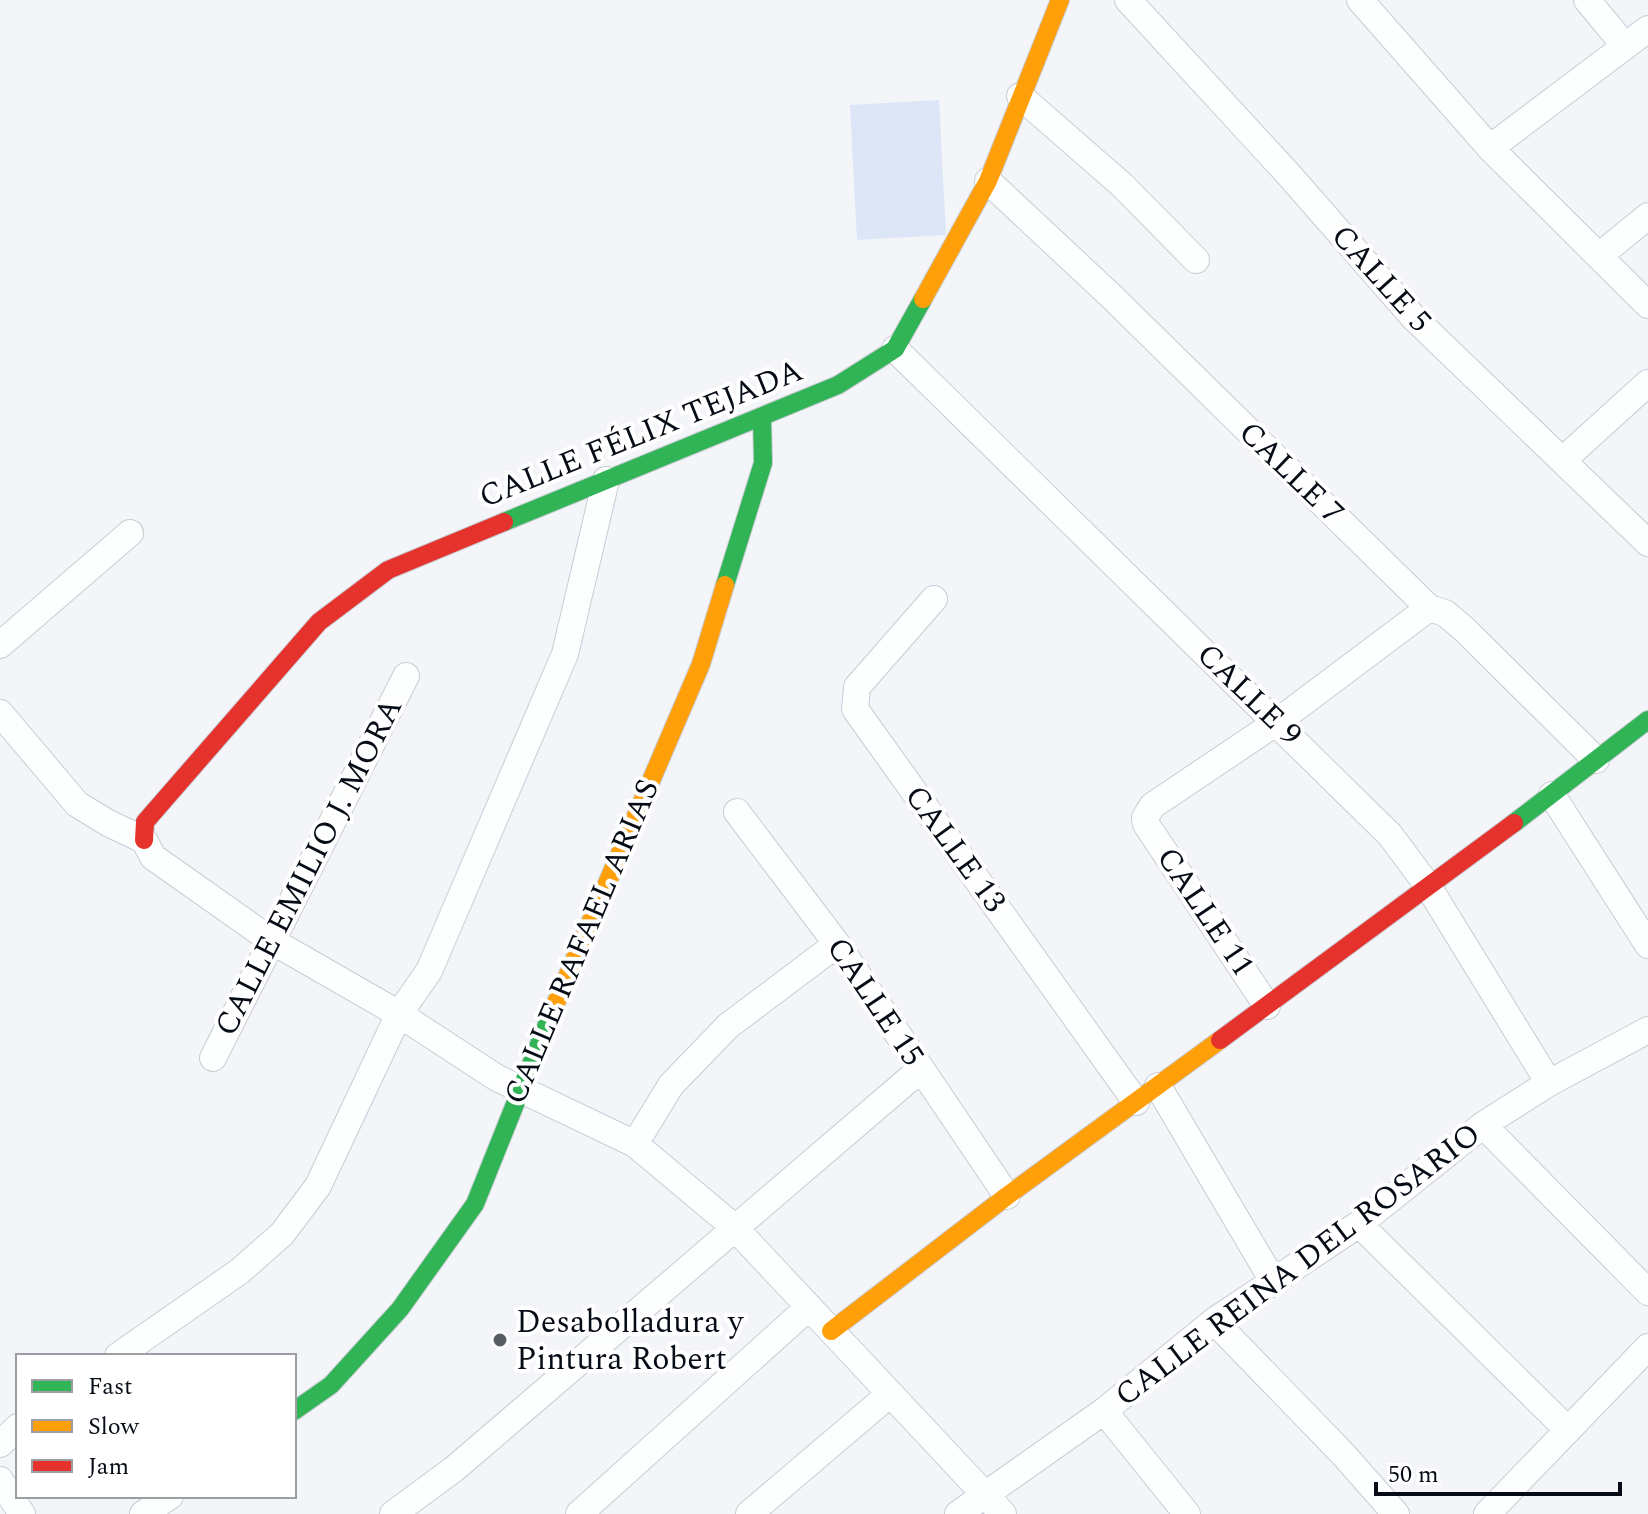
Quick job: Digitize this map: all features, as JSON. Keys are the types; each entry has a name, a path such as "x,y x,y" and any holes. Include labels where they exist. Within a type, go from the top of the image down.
{"street":[{"name":"CALLE FÉLIX TEJADA","path":"144,840 145,822 319,622 388,570 838,385 895,349 988,181 1060,0"},
{"name":"CALLE 5","path":"1128,0 1290,176 1414,318 1648,543"},
{"path":"1360,0 1490,148 1648,305"},
{"path":"1587,0 1625,46"},
{"path":"1490,148 1648,29"},
{"path":"1020,96 1122,185 1196,260"},
{"name":"CALLE 7","path":"988,181 1111,296 1429,608 1445,613 1464,629 1596,760"},
{"path":"1599,256 1648,216"},
{"name":"CALLE 9","path":"895,349 1390,835 1428,886 1549,1083"},
{"path":"1563,460 1648,383"},
{"name":"CALLE RAFAEL ARIAS","path":"296,1410 331,1385 400,1309 475,1204 520,1087 701,664 763,463 762,417"},
{"path":"121,1354 240,1271 282,1234 318,1186 399,1014 429,971 565,654 606,480"},
{"path":"0,645 130,533"},
{"name":"CALLE 13","path":"934,599 857,687 855,709 1136,1102"},
{"path":"1277,722 1429,608"},
{"name":"CALLE EMILIO J. MORA","path":"213,1058 406,676"},
{"path":"0,713 77,804 144,840 153,857 272,941 399,1014 497,1078 635,1144 734,1227 1003,1514"},
{"path":"831,1331 1007,1196 1552,795 1648,720"},
{"name":"CALLE 11","path":"1267,1006 1146,824 1145,818 1152,806 1277,722"},
{"path":"1552,795 1648,945"},
{"name":"CALLE 15","path":"737,812 837,944 1007,1196"},
{"path":"635,1144 671,1085 728,1026 837,944"},
{"name":"CALLE REINA DEL ROSARIO","path":"958,1514 1104,1411 1214,1321 1359,1224 1483,1125 1549,1083 1648,1030"},
{"path":"393,1514 454,1469 921,1069"},
{"path":"1158,1086 1273,1281"},
{"path":"1483,1125 1648,1292"},
{"path":"1359,1224 1568,1430"},
{"path":"579,1514 809,1307"},
{"path":"1214,1321 1342,1453 1396,1514"},
{"path":"1487,1514 1648,1347"},
{"path":"749,1514 890,1394"},
{"path":"1104,1411 1187,1514"},
{"path":"0,1444 16,1429"},
{"path":"0,1480 22,1514"},
{"path":"143,1514 167,1498"}],"shaded area":[{"path":"939,100 946,235 857,240 850,105"}],"traffic: fast":[{"path":"504,522 838,385 895,349 923,299"},
{"path":"725,585 763,463 762,417"},
{"path":"1514,823 1648,720"},
{"path":"296,1410 331,1385 400,1309 475,1204 552,1012"}],"traffic: slow":[{"path":"923,299 988,181 1060,0"},
{"path":"552,1012 701,664 725,585"},
{"path":"831,1331 1007,1196 1220,1040"}],"traffic: jam":[{"path":"144,840 145,822 319,622 388,570 504,522"},
{"path":"1220,1040 1514,823"}],"place":[{"name":"Desabolladura y Pintura Robert","path":"500,1340"}]}
